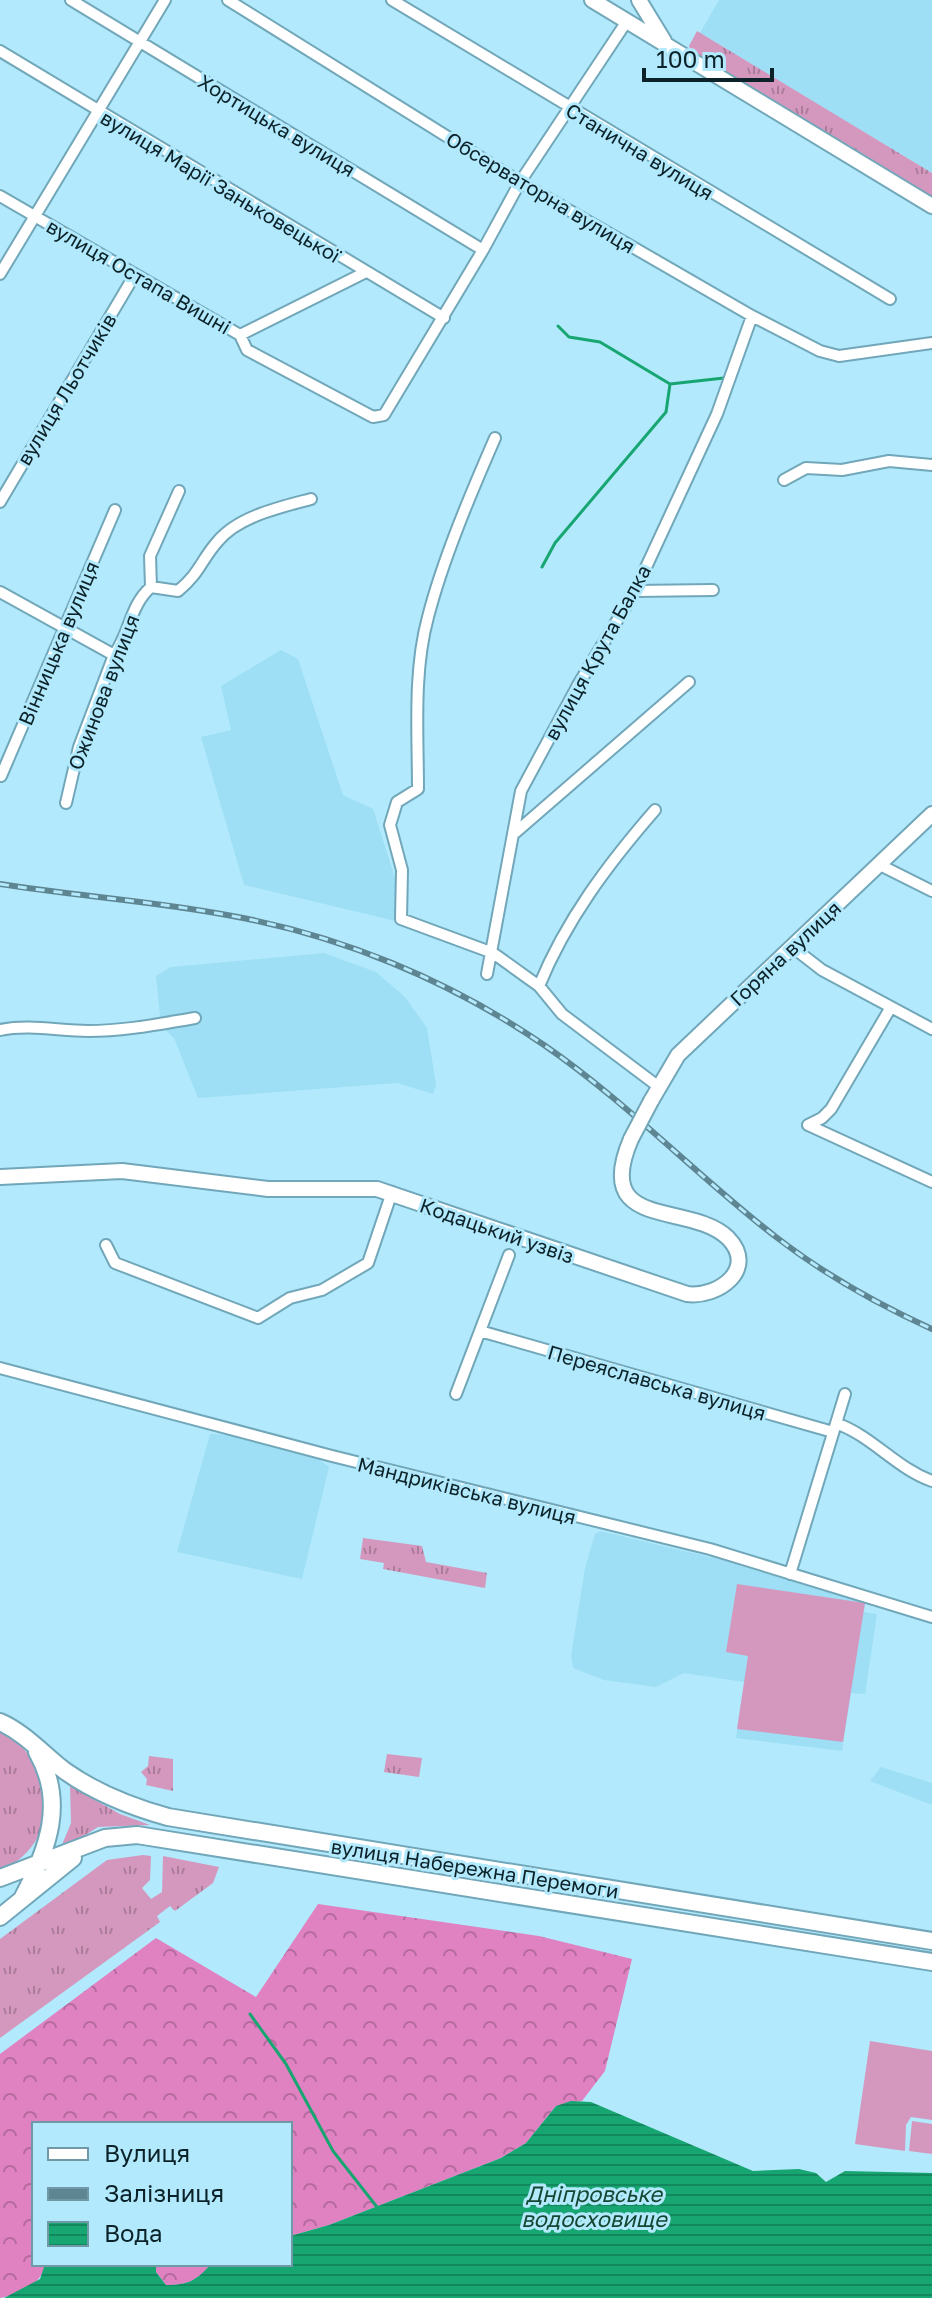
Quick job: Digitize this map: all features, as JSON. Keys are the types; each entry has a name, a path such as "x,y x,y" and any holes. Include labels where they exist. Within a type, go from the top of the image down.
{"main road":[{"name":"вулиця Набережна Перемоги","path":"0,1722 18,1731 35,1747 98,1791 138,1809 181,1820 932,1941"},
{"name":"вулиця Набережна Перемоги","path":"23,1897 48,1845 52,1822 51,1782 35,1747"},
{"name":"вулиця Набережна Перемоги","path":"18,1871 45,1841 52,1822"},
{"name":"вулиця Набережна Перемоги","path":"0,1878 105,1838 137,1835 932,1962"},
{"name":"вулиця Набережна Перемоги","path":"0,1917 92,1844"},
{"path":"753,1933 756,1913"}],"street":[{"name":"Хортицька вулиця","path":"71,0 483,250"},
{"path":"0,274 165,0"},
{"name":"Обсерваторна вулиця","path":"228,0 520,182 752,316 829,355 932,343"},
{"name":"Станична вулиця","path":"392,0 890,299"},
{"path":"592,0 932,206"},
{"path":"639,0 664,41"},
{"path":"240,335 247,350 377,418 387,412 520,182 627,21"},
{"name":"вулиця Марії Заньковецької","path":"0,51 364,273 444,318"},
{"name":"вулиця Остапа Вишні","path":"0,196 240,335 364,273"},
{"name":"вулиця Льотчиків","path":"0,502 134,276"},
{"name":"вулиця Крута Балка","path":"487,974 516,832 521,791 635,591 717,414 752,316"},
{"path":"495,438 471,493 428,617 418,698 418,789 397,802 390,825 402,870 401,919 493,953 539,986 562,1014 659,1087"},
{"path":"784,480 806,468 842,470 889,461 932,465"},
{"name":"Ожинова вулиця","path":"66,803 79,747 139,597 151,587 150,556 179,491"},
{"path":"151,587 178,591 198,575 219,539 263,512 311,499"},
{"name":"Вінницька вулиця","path":"1,776 115,510"},
{"path":"635,591 713,590"},
{"path":"0,592 114,655"},
{"path":"516,832 689,682"},
{"path":"539,986 567,925 621,849 655,810"},
{"name":"Горяна вулиця","path":"651,1101 678,1055 932,814"},
{"path":"880,865 932,891"},
{"path":"791,946 822,970 932,1029"},
{"path":"891,1007 831,1109 808,1125 932,1182"},
{"path":"0,1030 30,1027 88,1031 133,1029 195,1018"},
{"name":"Кодацький узвіз","path":"0,1177 122,1171 166,1174 252,1188 358,1188 392,1192 687,1294 699,1296 719,1290 733,1275 736,1265 733,1245 718,1232 658,1214 629,1195 621,1169 631,1139 651,1101"},
{"path":"106,1245 115,1263 258,1318 290,1298 322,1290 368,1263 392,1192"},
{"path":"456,1394 509,1255"},
{"name":"Переяславська вулиця","path":"480,1331 859,1433 909,1473 932,1481"},
{"name":"Мандриківська вулиця","path":"0,1368 332,1456 710,1549 932,1617"},
{"path":"790,1574 845,1394"},
{"path":"0,1713 18,1731"}],"shaded area":[{"path":"719,0 932,0 932,173 700,33"},
{"path":"281,650 298,659 343,795 373,809 398,887 400,922 244,885 201,737 231,730 221,686"},
{"path":"324,953 376,972 405,997 427,1028 436,1085 433,1094 397,1083 198,1098 174,1038 161,1026 156,976 171,967"},
{"path":"210,1434 236,1435 315,1457 329,1467 302,1579 177,1552"},
{"path":"600,1531 722,1560 865,1603 864,1612 877,1614 865,1694 851,1693 842,1751 736,1738 744,1682 684,1673 656,1687 604,1680 573,1668 571,1656 585,1568 595,1534"},
{"path":"881,1767 932,1783 932,1805 870,1781"}],"green space":[{"path":"697,31 932,173 932,200 693,55 689,46"},
{"path":"363,1538 422,1546 426,1562 487,1573 485,1588 383,1569 384,1563 360,1559"},
{"path":"737,1584 865,1603 843,1742 737,1729 748,1656 726,1652"},
{"path":"0,1730 19,1744 34,1762 43,1781 46,1802 44,1822 36,1841 21,1858 0,1871"},
{"path":"387,1754 422,1758 419,1777 384,1772"},
{"path":"149,1756 173,1759 173,1791 146,1785 147,1779 141,1772 148,1766"},
{"path":"70,1786 120,1814 150,1825 98,1827 59,1852 71,1823"},
{"path":"151,1856 150,1880 142,1888 151,1899 162,1892 163,1856 219,1867 213,1883 175,1911 170,1906 157,1916 160,1922 0,2038 0,1939 107,1860"},
{"path":"318,1904 539,1936 632,1959 605,2071 582,2101 556,2106 526,2143 501,2158 329,2225 292,2235 292,2122 32,2122 32,2266 44,2266 35,2283 0,2298 0,2054 156,1938 256,1997"},
{"path":"870,2041 932,2051 932,2120 911,2117 906,2125 905,2151 855,2144"},
{"path":"912,2121 932,2124 932,2154 909,2151"},
{"path":"156,2266 209,2266 192,2281 180,2284 166,2285 156,2272"}],"water":[{"name":"Дніпровське водосховище","path":"571,2101 591,2102 753,2171 799,2169 816,2173 826,2182 845,2171 932,2173 932,2298 4,2298 40,2279 44,2266 156,2266 156,2272 166,2285 191,2281 209,2266 292,2266 292,2235 329,2225 501,2158 526,2143 556,2106"}],"waterway":[{"path":"542,567 555,543 666,412 670,384 600,342 569,337 558,326"},
{"path":"670,384 724,378"},
{"path":"250,2014 286,2064 333,2151 377,2207"}],"railway":[{"path":"0,884 171,906 269,924 352,948 432,981 508,1022 575,1067 794,1251 851,1288 932,1329"}]}
